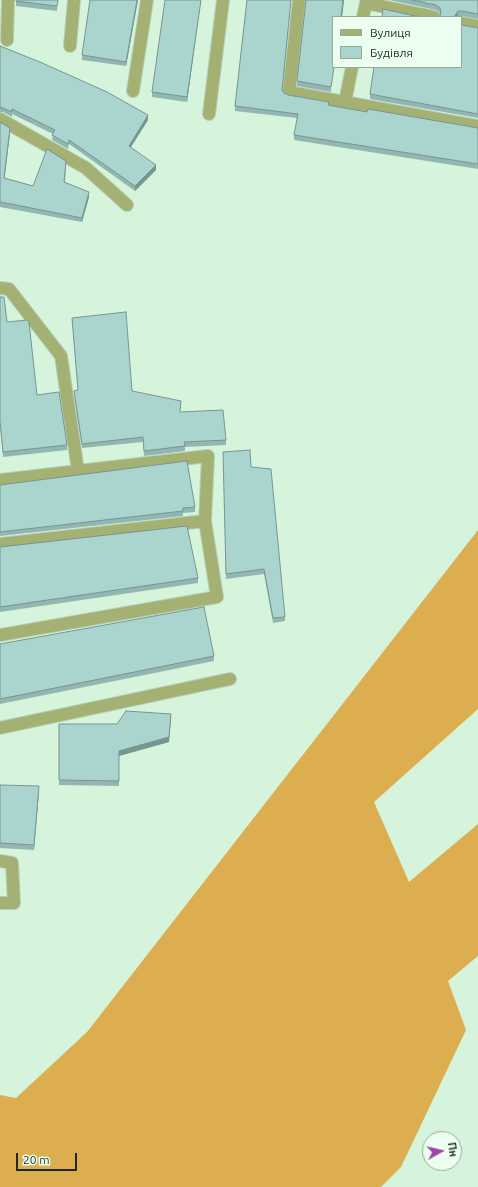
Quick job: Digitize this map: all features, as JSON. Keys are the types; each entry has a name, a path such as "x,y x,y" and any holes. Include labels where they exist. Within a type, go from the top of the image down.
{"lane":[{"path":"7,40 8,0"},
{"path":"70,46 74,0"},
{"path":"133,91 147,0"},
{"path":"209,114 223,0"},
{"path":"299,0 289,92 478,126"},
{"path":"363,16 366,3 429,16"},
{"path":"462,23 478,26"},
{"path":"345,102 352,68"},
{"path":"0,120 86,168 127,205"},
{"path":"0,288 9,289 61,356 78,471"},
{"path":"0,480 208,456 205,521 217,596 0,634"},
{"path":"0,544 205,521"},
{"path":"0,728 230,679"},
{"path":"0,862 12,863 14,904 0,902"}],"shaded area":[{"path":"478,530 478,709 374,802 409,882 478,824 478,956 448,981 466,1030 401,1167 381,1187 0,1187 0,1095 16,1098 87,1032"}],"building":[{"path":"16,0 58,0 57,6"},
{"path":"90,0 137,0 126,62 82,55"},
{"path":"165,0 201,0 187,97 152,92"},
{"path":"247,0 291,0 282,90 284,93 329,102 328,105 367,112 368,109 478,128 478,164 294,135 298,114 235,106"},
{"path":"306,0 343,0 341,16 332,16 332,68 334,68 331,87 297,81"},
{"path":"412,0 478,0 478,14 458,11 455,16 440,16 441,10 436,5"},
{"path":"383,9 415,16 382,16"},
{"path":"462,25 478,28 478,114 370,94 374,68 462,68"},
{"path":"0,46 107,92 148,115 129,146 156,165 135,186 69,140 68,144 52,135 55,130 12,109 12,112 0,107"},
{"path":"0,122 10,128 4,178 33,186 47,149 66,161 64,182 89,192 82,218 0,202"},
{"path":"0,297 4,297 7,322 27,320 29,322 37,395 59,392 67,445 3,452 0,421"},
{"path":"126,312 132,391 181,401 180,412 223,410 226,440 184,442 185,446 144,451 143,437 82,444 74,391 78,390 72,318"},
{"path":"250,450 251,467 271,469 285,617 273,618 264,569 226,574 223,452"},
{"path":"187,461 195,507 183,508 183,511 0,532 0,485"},
{"path":"187,526 198,578 0,607 0,547"},
{"path":"204,607 214,656 0,699 0,644"},
{"path":"126,711 171,714 169,737 119,751 119,781 59,780 59,724 117,724"},
{"path":"0,785 39,786 34,845 0,843"}]}
